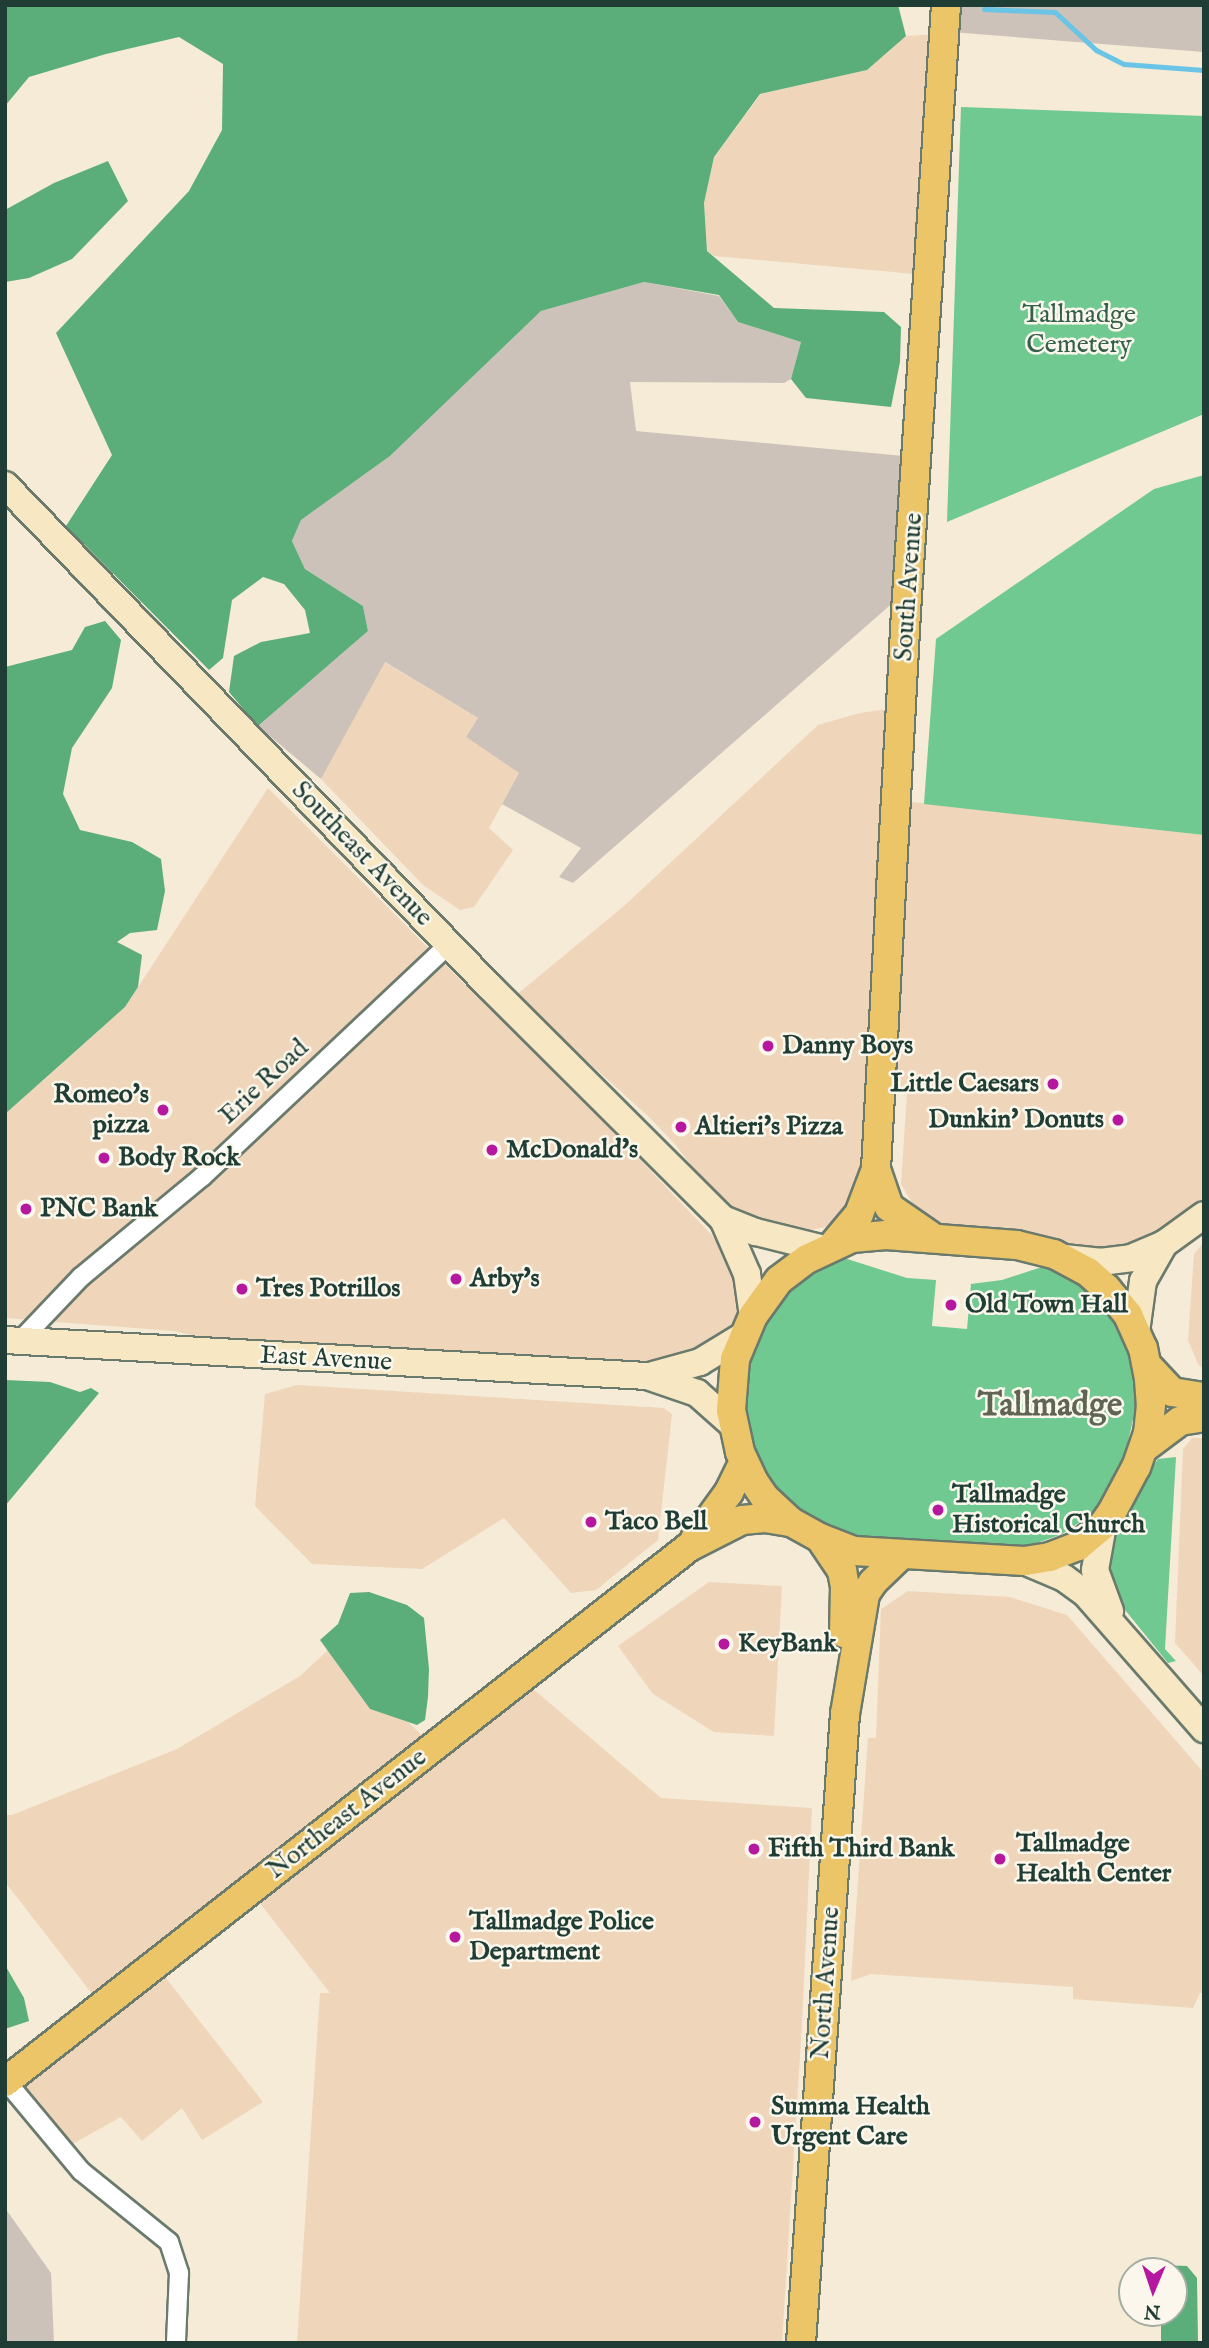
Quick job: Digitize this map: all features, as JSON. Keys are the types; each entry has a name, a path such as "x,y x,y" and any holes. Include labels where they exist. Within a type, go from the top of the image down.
{"main road":[{"name":"South Avenue","path":"828,1247 859,1214 876,1169 906,611 946,5"},
{"name":"South Avenue","path":"876,1169 889,1207 933,1238"},
{"path":"874,1235 933,1238 1026,1247 1064,1258 1107,1289 1121,1304 1136,1332 1147,1365 1151,1418 1144,1448 1124,1492 1103,1525 1067,1552 1024,1561 854,1551 820,1538 791,1522 765,1497 744,1461 733,1424 732,1380 748,1326 779,1280 828,1247 874,1235"},
{"path":"1147,1365 1160,1383 1172,1392 1204,1397"},
{"path":"1144,1448 1180,1420 1204,1417"},
{"name":"Northeast Avenue","path":"689,1547 724,1500 744,1461"},
{"name":"Northeast Avenue","path":"6,2081 689,1547 742,1521 765,1518 791,1522"},
{"name":"North Avenue","path":"820,1538 842,1571 845,1586 844,1639 851,1665"},
{"name":"North Avenue","path":"801,2343 845,1714 851,1665 859,1643 865,1594 873,1582 901,1555"}],"street":[{"name":"Southeast Avenue","path":"5,485 449,944 723,1219 747,1274 748,1326"},
{"name":"Erie Road","path":"13,1340 82,1277 202,1177 449,944"},
{"path":"1064,1258 1100,1262 1121,1260 1164,1244 1204,1215"},
{"name":"Southeast Avenue","path":"723,1219 756,1232 828,1247"},
{"path":"1136,1332 1143,1281 1164,1244"},
{"name":"East Avenue","path":"647,1376 693,1365 748,1326"},
{"name":"East Avenue","path":"13,1340 647,1376 697,1393 733,1424"},
{"path":"1103,1525 1095,1570 1116,1625"},
{"path":"1024,1561 1080,1589 1116,1625 1204,1729"},
{"path":"6,2081 81,2171 169,2242 179,2273 176,2343"}],"shaded area":[{"path":"952,5 1204,5 1204,52 951,32"},
{"path":"938,34 926,275 714,256 707,251 704,203 714,157 761,94 867,70 906,36"},
{"path":"644,282 719,296 738,322 801,342 791,379 784,383 630,382 636,431 904,456 896,600 573,883 559,877 581,848 502,804 519,773 466,737 478,718 385,662 321,779 258,726 368,631 363,606 305,569 292,541 301,520 390,456 541,311"},
{"path":"384,662 478,718 466,737 519,773 489,828 513,850 474,907 460,910 423,885 321,779"},
{"path":"894,708 863,1191 842,1224 799,1232 735,1214 712,1193 675,1144 648,1116 515,996 624,906 818,725 860,713"},
{"path":"268,788 629,1148 723,1247 743,1296 735,1325 717,1345 656,1364 202,1337 173,1331 5,1318 5,1114 125,1007"},
{"path":"904,801 1204,835 1204,1208 1157,1242 1068,1254 923,1221 901,1184 907,1093 891,1088"},
{"path":"1204,1242 1204,1369 1198,1364 1188,1340 1194,1254"},
{"path":"297,1385 664,1408 672,1414 658,1540 596,1590 571,1593 504,1518 422,1569 312,1564 255,1506 265,1394"},
{"path":"1192,1438 1204,1438 1204,1676 1175,1643 1183,1449"},
{"path":"709,1582 782,1586 774,1736 714,1732 653,1694 618,1646"},
{"path":"908,1591 1010,1597 1067,1615 1204,1773 1204,1993 1200,1993 1193,2008 1073,1999 1073,1987 871,1974 851,1981 868,1738 876,1738 881,1609"},
{"path":"328,1650 370,1709 408,1722 425,1738 96,1999 5,1882 5,1815 12,1815 177,1749 300,1676"},
{"path":"532,1688 661,1798 812,1808 802,2024 782,2343 297,2343 320,1993 330,1993 259,1902"},
{"path":"158,1968 263,2102 202,2140 182,2108 142,2141 121,2117 67,2147 12,2080"},
{"path":"5,2208 51,2273 54,2343 5,2343"}],"green space":[{"path":"5,5 898,5 906,36 867,70 760,94 714,157 704,203 707,251 774,308 884,312 901,327 900,362 891,407 806,398 791,379 801,342 738,322 719,295 644,282 541,311 390,456 301,520 292,541 305,569 363,606 368,631 258,726 229,692 234,656 261,642 310,633 305,610 284,584 263,577 232,600 223,658 209,670 66,526 112,455 56,333 189,191 222,130 223,64 179,37 106,54 29,77 5,106"},
{"name":"Tallmadge Cemetery","path":"961,107 1204,116 1204,414 947,522"},
{"path":"108,161 128,201 72,259 29,278 5,282 5,210 54,183"},
{"path":"1204,475 1204,835 924,804 936,639 1154,489"},
{"path":"105,621 121,640 112,688 72,748 63,794 80,830 132,842 161,859 165,891 157,930 130,933 117,942 142,955 138,987 125,1007 5,1114 5,667 72,650 85,627"},
{"path":"844,1258 907,1278 936,1280 932,1326 967,1329 971,1284 1002,1280 1048,1265 1088,1289 1122,1324 1134,1366 1137,1401 1124,1460 1089,1516 1062,1534 1023,1548 863,1539 822,1528 795,1507 773,1483 755,1453 745,1419 746,1379 753,1344 775,1305 801,1281"},
{"path":"5,1380 50,1382 80,1392 91,1388 99,1393 5,1506"},
{"path":"1176,1457 1165,1649 1176,1661 1168,1663 1113,1595 1102,1572 1106,1540 1144,1478 1158,1459"},
{"path":"369,1592 407,1605 424,1618 429,1669 428,1697 425,1720 417,1725 370,1709 320,1640 338,1624 350,1593"},
{"path":"5,1965 24,1998 29,2021 5,2029"},
{"path":"1188,2267 1197,2278 1198,2343 1161,2343 1161,2327 1188,2327"}],"waterway":[{"path":"984,9 1055,12 1096,50 1124,64 1204,70"}],"place":[{"name":"Danny Boys","path":"768,1046"},
{"name":"Little Caesars","path":"1053,1084"},
{"name":"Romeo's pizza","path":"163,1110"},
{"name":"Dunkin' Donuts","path":"1118,1120"},
{"name":"Altieri's Pizza","path":"681,1127"},
{"name":"McDonald's","path":"492,1150"},
{"name":"Body Rock","path":"104,1158"},
{"name":"PNC Bank","path":"26,1209"},
{"name":"Arby's","path":"456,1279"},
{"name":"Tres Potrillos","path":"242,1289"},
{"name":"Old Town Hall","path":"951,1305"},
{"name":"Tallmadge Historical Church","path":"938,1510"},
{"name":"Taco Bell","path":"591,1522"},
{"name":"KeyBank","path":"724,1644"},
{"name":"Fifth Third Bank","path":"754,1849"},
{"name":"Tallmadge Health Center","path":"1000,1859"},
{"name":"Tallmadge Police Department","path":"455,1937"},
{"name":"Summa Health Urgent Care","path":"755,2122"}],"district":[{"name":"Tallmadge","path":"1050,1407"}]}
